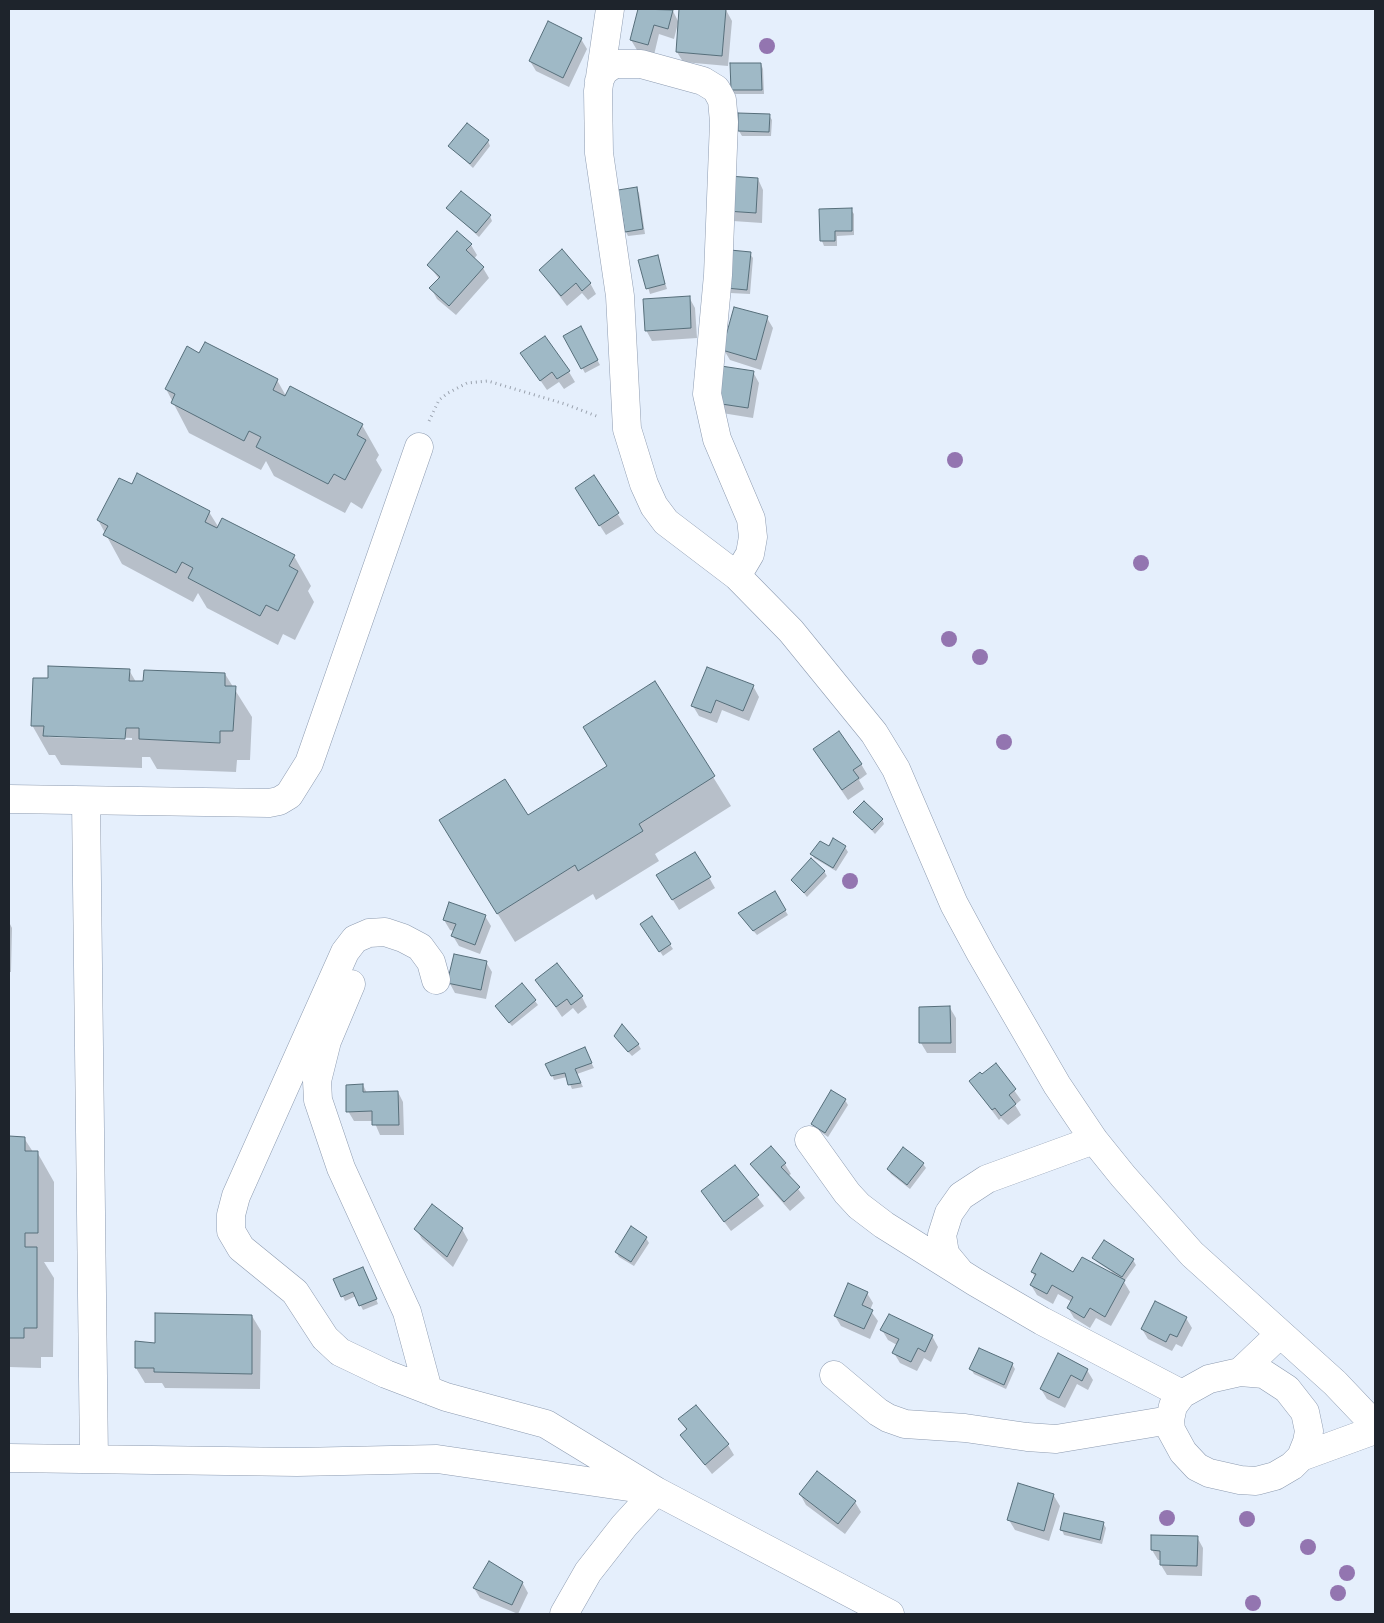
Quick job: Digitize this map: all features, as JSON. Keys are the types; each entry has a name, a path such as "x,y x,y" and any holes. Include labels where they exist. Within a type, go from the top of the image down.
{"street":[{"path":"610,9 599,81 597,108 599,153 620,296 627,428 644,484 662,516 672,527 737,576 791,631 874,733 900,777 954,904 1057,1085 1094,1140 1186,1248 1336,1383 1375,1425"},
{"path":"605,38 609,50 619,59 703,81 716,90 722,100 724,122 718,276 707,394 716,439 751,519 753,537 750,554 737,576"},
{"path":"599,81 608,67 620,62 628,62"},
{"path":"9,800 269,803 279,801 289,795 309,763 419,447"},
{"path":"86,801 94,1459"},
{"path":"436,980 432,962 420,947 403,938 385,932 369,932 355,939 345,952 236,1196 230,1223 231,1231 241,1248 294,1292 332,1346 368,1366 428,1390 546,1424 656,1491 890,1614"},
{"path":"351,984 326,1041 317,1081 318,1100 340,1168 407,1312 428,1390"},
{"path":"809,1140 859,1206 902,1236 964,1276 1042,1321 1182,1394"},
{"path":"902,1236 912,1241 924,1242 937,1234 944,1226 955,1204 977,1184 1034,1160 1094,1140"},
{"path":"944,1226 942,1241 945,1254 964,1276"},
{"path":"1240,1372 1280,1334"},
{"path":"1300,1457 1307,1442 1309,1430 1304,1412 1297,1400 1276,1380 1264,1374 1240,1372 1208,1378 1182,1394 1174,1406 1170,1420 1174,1438 1190,1460 1209,1473 1225,1478 1256,1481 1270,1478 1282,1473 1300,1457 1375,1430"},
{"path":"834,1375 878,1412 888,1418 906,1424 1056,1439 1170,1420"},
{"path":"9,1458 297,1462 437,1459 656,1491"},
{"path":"564,1614 588,1572 624,1526 656,1491"}],"path":[{"path":"419,447 440,400 457,387 478,382 498,383 566,404 627,428"}],"building":[{"path":"638,9 673,10 668,29 654,25 648,45 630,40"},
{"path":"679,9 726,9 722,56 676,52"},
{"path":"548,21 582,38 563,78 529,61"},
{"path":"730,63 761,63 762,90 731,90"},
{"path":"738,113 770,114 769,132 738,131"},
{"path":"467,123 489,140 470,164 448,146"},
{"path":"728,176 758,178 756,213 726,211"},
{"path":"637,187 643,229 625,232 618,190"},
{"path":"461,191 491,215 476,233 446,208"},
{"path":"852,208 852,231 835,231 835,241 820,241 819,209"},
{"path":"457,231 472,244 466,250 484,267 449,306 429,288 440,277 427,265"},
{"path":"562,249 591,283 582,291 576,283 561,296 539,270"},
{"path":"730,250 751,252 747,290 726,288"},
{"path":"658,255 665,284 646,289 638,260"},
{"path":"690,296 691,328 645,331 643,299"},
{"path":"734,307 768,316 756,360 722,350"},
{"path":"581,326 598,360 581,369 563,336"},
{"path":"545,336 570,371 557,379 552,372 540,381 520,353"},
{"path":"205,342 278,379 273,390 285,396 290,386 363,424 357,435 366,440 345,480 334,474 328,484 256,447 261,437 249,431 244,441 171,403 175,394 165,389 187,346 199,353"},
{"path":"721,366 754,371 748,408 715,403"},
{"path":"137,473 210,511 205,522 217,528 222,518 295,555 289,566 298,571 278,611 266,605 260,616 188,578 193,568 182,562 176,573 103,535 108,526 97,520 119,478 132,484"},
{"path":"594,475 619,513 599,526 575,488"},
{"path":"48,666 130,669 129,681 143,681 144,670 225,673 225,686 236,686 233,731 220,731 220,743 139,739 139,728 126,728 125,739 43,736 44,726 31,726 33,678 48,678"},
{"path":"707,667 754,685 743,711 716,700 711,713 691,706"},
{"path":"655,681 715,776 639,824 643,831 578,871 575,865 497,914 439,820 505,779 528,815 607,766 583,727"},
{"path":"839,731 862,764 853,770 859,778 842,790 813,749"},
{"path":"864,801 883,819 872,830 853,812"},
{"path":"833,838 846,846 833,868 810,854 820,841 829,846"},
{"path":"695,852 711,877 672,900 656,875"},
{"path":"811,858 825,871 804,893 791,880"},
{"path":"775,891 786,910 753,931 738,913"},
{"path":"449,902 486,915 475,945 451,936 456,924 443,920"},
{"path":"652,916 671,944 659,952 640,924"},
{"path":"454,954 487,961 481,990 447,983"},
{"path":"557,963 583,996 571,1005 567,999 556,1007 535,980"},
{"path":"522,983 536,1000 509,1023 495,1006"},
{"path":"950,1006 951,1043 919,1043 919,1007"},
{"path":"622,1024 639,1044 628,1052 614,1036"},
{"path":"585,1047 592,1063 575,1069 581,1083 568,1085 565,1073 551,1076 545,1064"},
{"path":"996,1063 1016,1089 1009,1095 1016,1104 1001,1116 995,1108 992,1110 969,1081"},
{"path":"363,1084 363,1092 398,1091 399,1125 372,1125 372,1111 346,1112 346,1085"},
{"path":"831,1090 846,1099 825,1133 811,1124"},
{"path":"9,1136 25,1137 25,1151 38,1151 38,1233 25,1233 25,1247 37,1247 37,1328 24,1328 24,1338 9,1338"},
{"path":"771,1146 786,1163 781,1167 800,1187 784,1202 750,1164"},
{"path":"903,1147 924,1163 907,1185 887,1169"},
{"path":"735,1165 759,1195 724,1222 701,1191"},
{"path":"432,1204 463,1228 447,1257 414,1229"},
{"path":"631,1226 647,1237 631,1262 615,1252"},
{"path":"1104,1240 1134,1259 1122,1277 1092,1258"},
{"path":"1041,1253 1073,1272 1082,1257 1125,1280 1105,1317 1090,1308 1084,1318 1067,1308 1073,1297 1052,1285 1047,1294 1030,1285 1036,1274 1031,1272"},
{"path":"363,1267 377,1299 359,1306 353,1292 341,1297 333,1279"},
{"path":"848,1283 868,1292 862,1305 873,1310 864,1329 834,1316"},
{"path":"1155,1301 1187,1317 1177,1337 1170,1334 1166,1342 1141,1329"},
{"path":"155,1313 252,1315 252,1374 154,1372 154,1368 135,1368 135,1341 155,1343"},
{"path":"889,1314 933,1335 925,1352 918,1348 911,1362 892,1353 899,1339 880,1330"},
{"path":"979,1348 1013,1363 1004,1385 969,1369"},
{"path":"1058,1353 1088,1369 1082,1381 1071,1375 1059,1398 1040,1389"},
{"path":"696,1405 729,1444 705,1465 680,1435 687,1429 678,1419"},
{"path":"817,1471 856,1501 838,1524 799,1494"},
{"path":"1018,1483 1054,1494 1044,1531 1007,1520"},
{"path":"1064,1513 1104,1522 1100,1540 1060,1530"},
{"path":"1151,1535 1198,1536 1197,1566 1160,1565 1160,1551 1151,1550"},
{"path":"489,1561 523,1582 512,1605 473,1588"}]}
